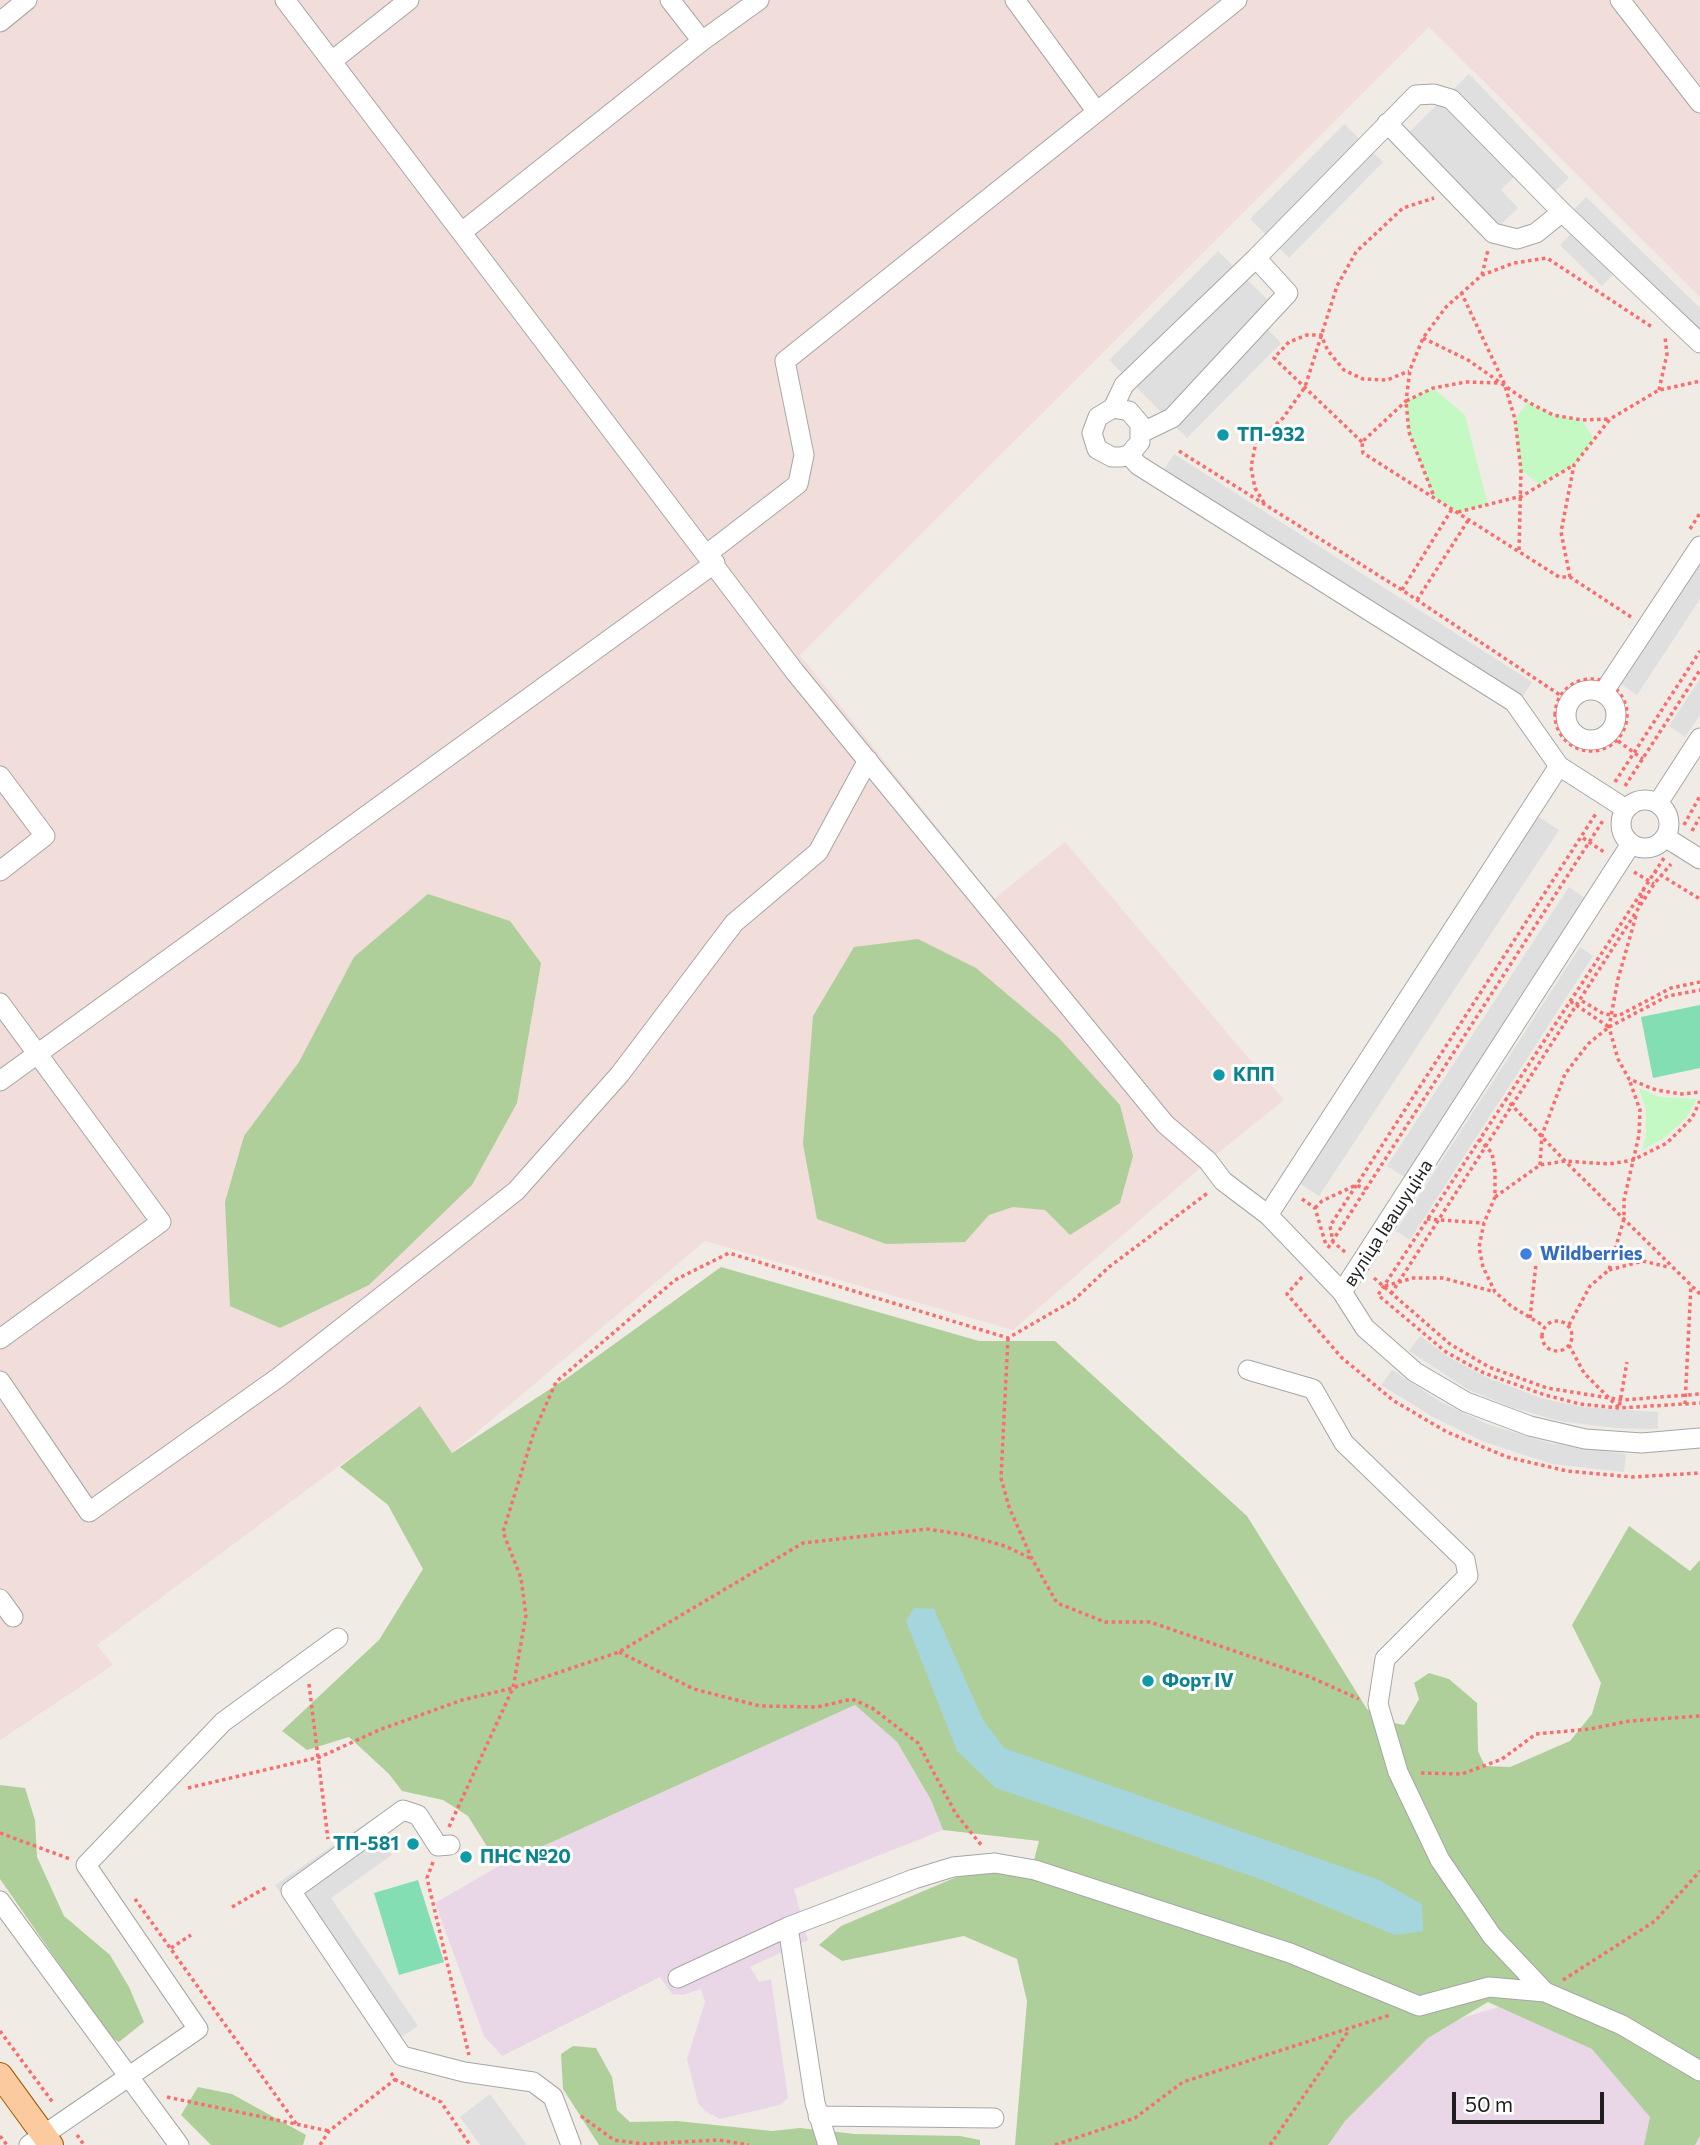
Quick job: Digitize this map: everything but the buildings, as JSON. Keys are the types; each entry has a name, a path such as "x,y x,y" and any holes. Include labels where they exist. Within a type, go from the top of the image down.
{"main road":[{"path":"0,2075 41,2142"}],"street":[{"path":"0,22 27,0"},
{"path":"285,0 795,672 1165,1124 1208,1161 1223,1181 1268,1215 1342,1292"},
{"path":"332,61 409,0"},
{"path":"670,0 702,41"},
{"path":"462,232 702,41 759,0"},
{"path":"1015,0 1097,112"},
{"path":"0,1081 711,559 798,484 804,456 785,362 1237,0"},
{"path":"1620,0 1700,103"},
{"path":"1113,408 1129,411 1136,417 1141,433 1140,442 1129,454 1121,457 1104,454 1093,441 1092,433 1098,417 1113,408 1124,385 1256,258 1416,95 1434,94 1451,99 1562,212 1700,343"},
{"path":"1387,123 1493,233 1517,239 1536,233 1562,212"},
{"path":"1141,433 1172,418 1288,293 1256,258"},
{"path":"1129,454 1138,465 1514,702 1559,766 1616,802 1640,800 1658,803 1669,819 1674,843"},
{"path":"1606,688 1700,545"},
{"path":"1658,803 1700,738"},
{"path":"0,1381 89,1512 268,1385 516,1191 620,1074 734,923 818,852 868,760"},
{"path":"1268,1215 1559,766"},
{"path":"0,776 45,836 0,871"},
{"path":"1616,802 1621,829 1631,844 1650,848 1674,843 1700,859"},
{"name":"вуліца Івашуціна","path":"1631,844 1342,1292 1365,1328 1415,1372 1466,1402 1531,1426 1585,1438 1642,1443 1700,1438"},
{"path":"0,1003 161,1222 0,1339"},
{"path":"1248,1370 1313,1389 1344,1443 1465,1560 1468,1576 1385,1659 1378,1704 1398,1772 1440,1860 1492,1936 1545,1992"},
{"path":"0,1600 13,1617"},
{"path":"41,2142 65,2119 135,2084 198,2029 86,1865 223,1722 338,1638"},
{"path":"444,1845 418,1815 403,1810 291,1891 402,2056 475,2074 533,2082 553,2097 571,2145"},
{"path":"678,1978 788,1927 914,1879 953,1867 995,1863 1035,1870 1290,1953 1419,2006 1489,1987 1545,1992 1622,2025 1700,2071"},
{"path":"0,1901 178,2145"},
{"path":"788,1927 818,2116 828,2145"},
{"path":"818,2116 994,2118"}],"path":[{"path":"1265,505 1255,488 1251,467 1256,442 1283,418 1305,387 1338,286 1356,252 1404,208 1453,191"},
{"path":"1433,496 1409,432 1406,401 1410,370 1423,338 1461,292 1482,275 1514,263 1547,258 1654,328"},
{"path":"1461,292 1504,383 1520,446 1522,496 1518,551"},
{"path":"1321,335 1307,335 1289,342 1274,358 1362,442 1363,453 1559,577 1570,577 1631,617"},
{"path":"1321,335 1328,351 1344,370 1363,380 1387,380 1410,370"},
{"path":"1659,390 1667,354 1664,335 1673,342"},
{"path":"1423,338 1468,359 1528,402 1553,415 1582,420 1611,419"},
{"path":"1458,512 1522,496 1574,464 1611,419 1659,390 1700,381"},
{"path":"1362,442 1406,401 1433,388 1466,382 1504,383"},
{"path":"1179,451 1402,590 1560,695"},
{"path":"1570,577 1561,532 1574,464"},
{"path":"1402,590 1452,509"},
{"path":"1417,600 1469,519"},
{"path":"1333,1242 1330,1227 1356,1185 1583,838 1616,802 1634,751 1700,651"},
{"path":"1328,1250 1700,670"},
{"path":"1587,678 1606,688 1622,696 1626,705 1626,726 1618,741 1595,751 1575,748 1566,742 1555,724 1554,714 1560,695 1568,686 1587,678"},
{"path":"1618,741 1643,759"},
{"path":"1391,1294 1580,1004 1654,884 1663,876 1674,843 1700,796"},
{"path":"1692,808 1700,817 1674,843 1653,870 1378,1294 1446,1352 1484,1373 1568,1401 1619,1408 1700,1403"},
{"path":"1653,870 1700,899"},
{"path":"1609,1270 1623,1219 1640,1111 1629,1079 1618,1059 1609,1027 1618,979 1647,880"},
{"path":"1569,1000 1612,1016 1619,1016 1671,988 1700,982"},
{"path":"1540,1165 1542,1135 1565,1074 1588,1044 1609,1027 1668,996 1700,989"},
{"path":"1580,1004 1609,1027"},
{"path":"1629,1079 1656,1090 1682,1094 1700,1091"},
{"path":"1505,1098 1669,1267 1700,1294"},
{"path":"1495,1197 1540,1165 1564,1161 1609,1164 1633,1160 1667,1143 1692,1118 1700,1101"},
{"path":"1479,1139 1492,1153 1495,1171 1495,1197 1484,1223 1479,1247 1483,1267 1495,1292"},
{"path":"475,2074 459,2020 449,1964 427,1878 513,1688 526,1615 521,1578 503,1532 534,1432 556,1382 676,1280 729,1254 1008,1338 1074,1300 1109,1267 1223,1181"},
{"path":"1315,1208 1322,1201 1356,1185 1367,1189"},
{"path":"1427,1219 1484,1223"},
{"path":"1569,1325 1590,1286 1609,1270 1643,1261 1669,1267"},
{"path":"1530,1318 1536,1264"},
{"path":"1383,1287 1401,1279 1443,1278 1495,1292 1544,1326"},
{"path":"1685,1405 1691,1285"},
{"path":"1383,1287 1450,1344 1489,1367 1548,1388 1622,1400 1700,1394"},
{"path":"1569,1345 1557,1351 1545,1346 1541,1332 1544,1326 1556,1320 1569,1325 1572,1332 1569,1345 1584,1373 1619,1408"},
{"path":"1008,1338 1001,1478 1009,1507 1032,1559 1057,1603 1105,1622 1150,1622 1310,1677 1342,1694 1378,1704"},
{"path":"1619,1408 1627,1362"},
{"path":"186,1789 320,1757 403,1721 462,1700 513,1688 619,1653 803,1543 927,1529 966,1535 1032,1559"},
{"path":"619,1653 694,1689 760,1706 817,1707 852,1699 872,1707 918,1743 956,1815 995,1863"},
{"path":"305,1662 320,1757 331,1862"},
{"path":"1398,1772 1462,1774 1502,1759 1536,1734 1590,1729 1629,1721 1700,1716"},
{"path":"0,1833 86,1865"},
{"path":"1545,1992 1655,1921 1700,1871"},
{"path":"232,1907 267,1887"},
{"path":"132,1894 297,2124"},
{"path":"171,1948 191,1935"},
{"path":"1055,2145 1135,2118 1183,2082 1419,2006"},
{"path":"1270,2145 1350,2028"},
{"path":"0,2031 84,2145"},
{"path":"320,2145 329,2131 396,2080 402,2056"},
{"path":"135,2084 329,2131"},
{"path":"553,2097 614,2140 643,2144 719,2140 749,2145"},
{"path":"0,2136 4,2144"}],"shaded area":[{"path":"0,0 1700,0 1700,297 1429,27 800,655 994,899 1065,842 1284,1100 1208,1161 1013,1330 705,1241 452,1453 420,1406 97,1645 113,1665 0,1740"},
{"path":"1469,74 1569,178 1550,196 1523,168 1501,190 1518,208 1495,230 1405,136"},
{"path":"1344,124 1383,162 1289,258 1250,219"},
{"path":"1586,197 1700,308 1700,338 1623,264 1602,286 1560,245 1580,224 1570,214"},
{"path":"1218,251 1272,304 1258,319 1281,343 1187,438 1109,360"},
{"path":"1174,454 1532,682 1521,699 1163,471"},
{"path":"1700,557 1700,599 1637,695 1618,682"},
{"path":"1700,679 1700,715 1685,737 1669,726"},
{"path":"1534,814 1559,830 1319,1196 1294,1180"},
{"path":"1569,887 1588,900 1406,1178 1387,1166"},
{"path":"1580,947 1593,956 1410,1240 1396,1231"},
{"path":"1420,1336 1450,1358 1490,1379 1544,1399 1583,1407 1658,1412 1658,1429 1615,1428 1559,1421 1511,1407 1469,1390 1409,1351"},
{"path":"1392,1370 1441,1402 1487,1424 1549,1443 1626,1454 1624,1472 1552,1464 1482,1441 1433,1417 1381,1385"},
{"path":"855,1705 897,1742 931,1800 943,1830 794,1889 808,1940 750,1967 759,1982 771,1979 788,2098 780,2105 720,2119 705,2111 698,2103 687,2059 705,2002 701,1989 683,1995 672,1994 660,1977 502,2056 484,2036 435,1903 499,1866"},
{"path":"369,1821 392,1855 331,1898 418,2026 386,2047 275,1885"},
{"path":"1505,2005 1585,2027 1700,2113 1700,2145 1325,2145 1406,2035"},
{"path":"490,2094 527,2145 480,2145 460,2117"}],"green space":[{"path":"1433,388 1465,415 1488,505 1458,512 1433,496 1409,432 1406,401"},
{"path":"1528,402 1553,415 1582,420 1594,439 1574,465 1540,485 1521,470 1515,419"},
{"path":"428,894 510,921 541,963 517,1103 472,1185 369,1285 280,1328 230,1306 225,1202 244,1136 299,1062 354,957"},
{"path":"918,939 976,968 1058,1037 1120,1105 1133,1156 1120,1203 1070,1235 1045,1210 1013,1207 989,1215 965,1242 886,1244 817,1219 803,1144 813,1016 854,947"},
{"path":"1700,1005 1700,1068 1653,1078 1641,1017"},
{"path":"1639,1088 1659,1097 1697,1099 1686,1118 1664,1138 1642,1150 1646,1134 1646,1110"},
{"path":"721,1267 979,1341 1055,1341 1247,1516 1367,1709 1384,1721 1404,1725 1419,1699 1414,1683 1429,1673 1449,1679 1477,1703 1478,1751 1485,1766 1510,1767 1570,1741 1592,1714 1601,1683 1572,1625 1629,1526 1690,1571 1700,1560 1700,2136 1695,2145 1644,2145 1650,2117 1592,2049 1488,2002 1428,2038 1345,2121 1328,2145 1015,2145 1027,2001 1017,1959 964,1936 842,1961 819,1945 841,1926 959,1876 1007,1872 1033,1864 1039,1841 943,1830 931,1800 897,1742 855,1705 499,1866 468,1816 443,1800 402,1791 389,1774 349,1737 307,1750 282,1731 379,1640 423,1569 388,1505 340,1467 420,1406 452,1453 570,1376"},
{"path":"0,1785 25,1788 35,1820 37,1857 64,1916 110,1955 129,1987 144,2022 119,2042 110,2037 0,1879"},
{"path":"418,1880 444,1962 399,1975 374,1893"},
{"path":"573,2046 596,2048 612,2077 617,2110 630,2122 677,2121 772,2131 800,2128 855,2134 960,2136 980,2140 980,2145 599,2145 563,2089 561,2054"},
{"path":"198,2087 232,2094 306,2135 303,2145 211,2145 181,2115"}],"water":[{"path":"914,1608 934,1609 983,1720 1004,1748 1379,1880 1422,1904 1423,1931 1395,1935 1260,1879 996,1788 957,1751 906,1621"}],"place":[{"name":"ТП-932","path":"1223,435"},
{"name":"КПП","path":"1219,1075"},
{"name":"Wildberries","path":"1526,1254"},
{"name":"Форт IV","path":"1148,1681"},
{"name":"ТП-581","path":"413,1844"},
{"name":"ПНС №20","path":"466,1857"}]}
